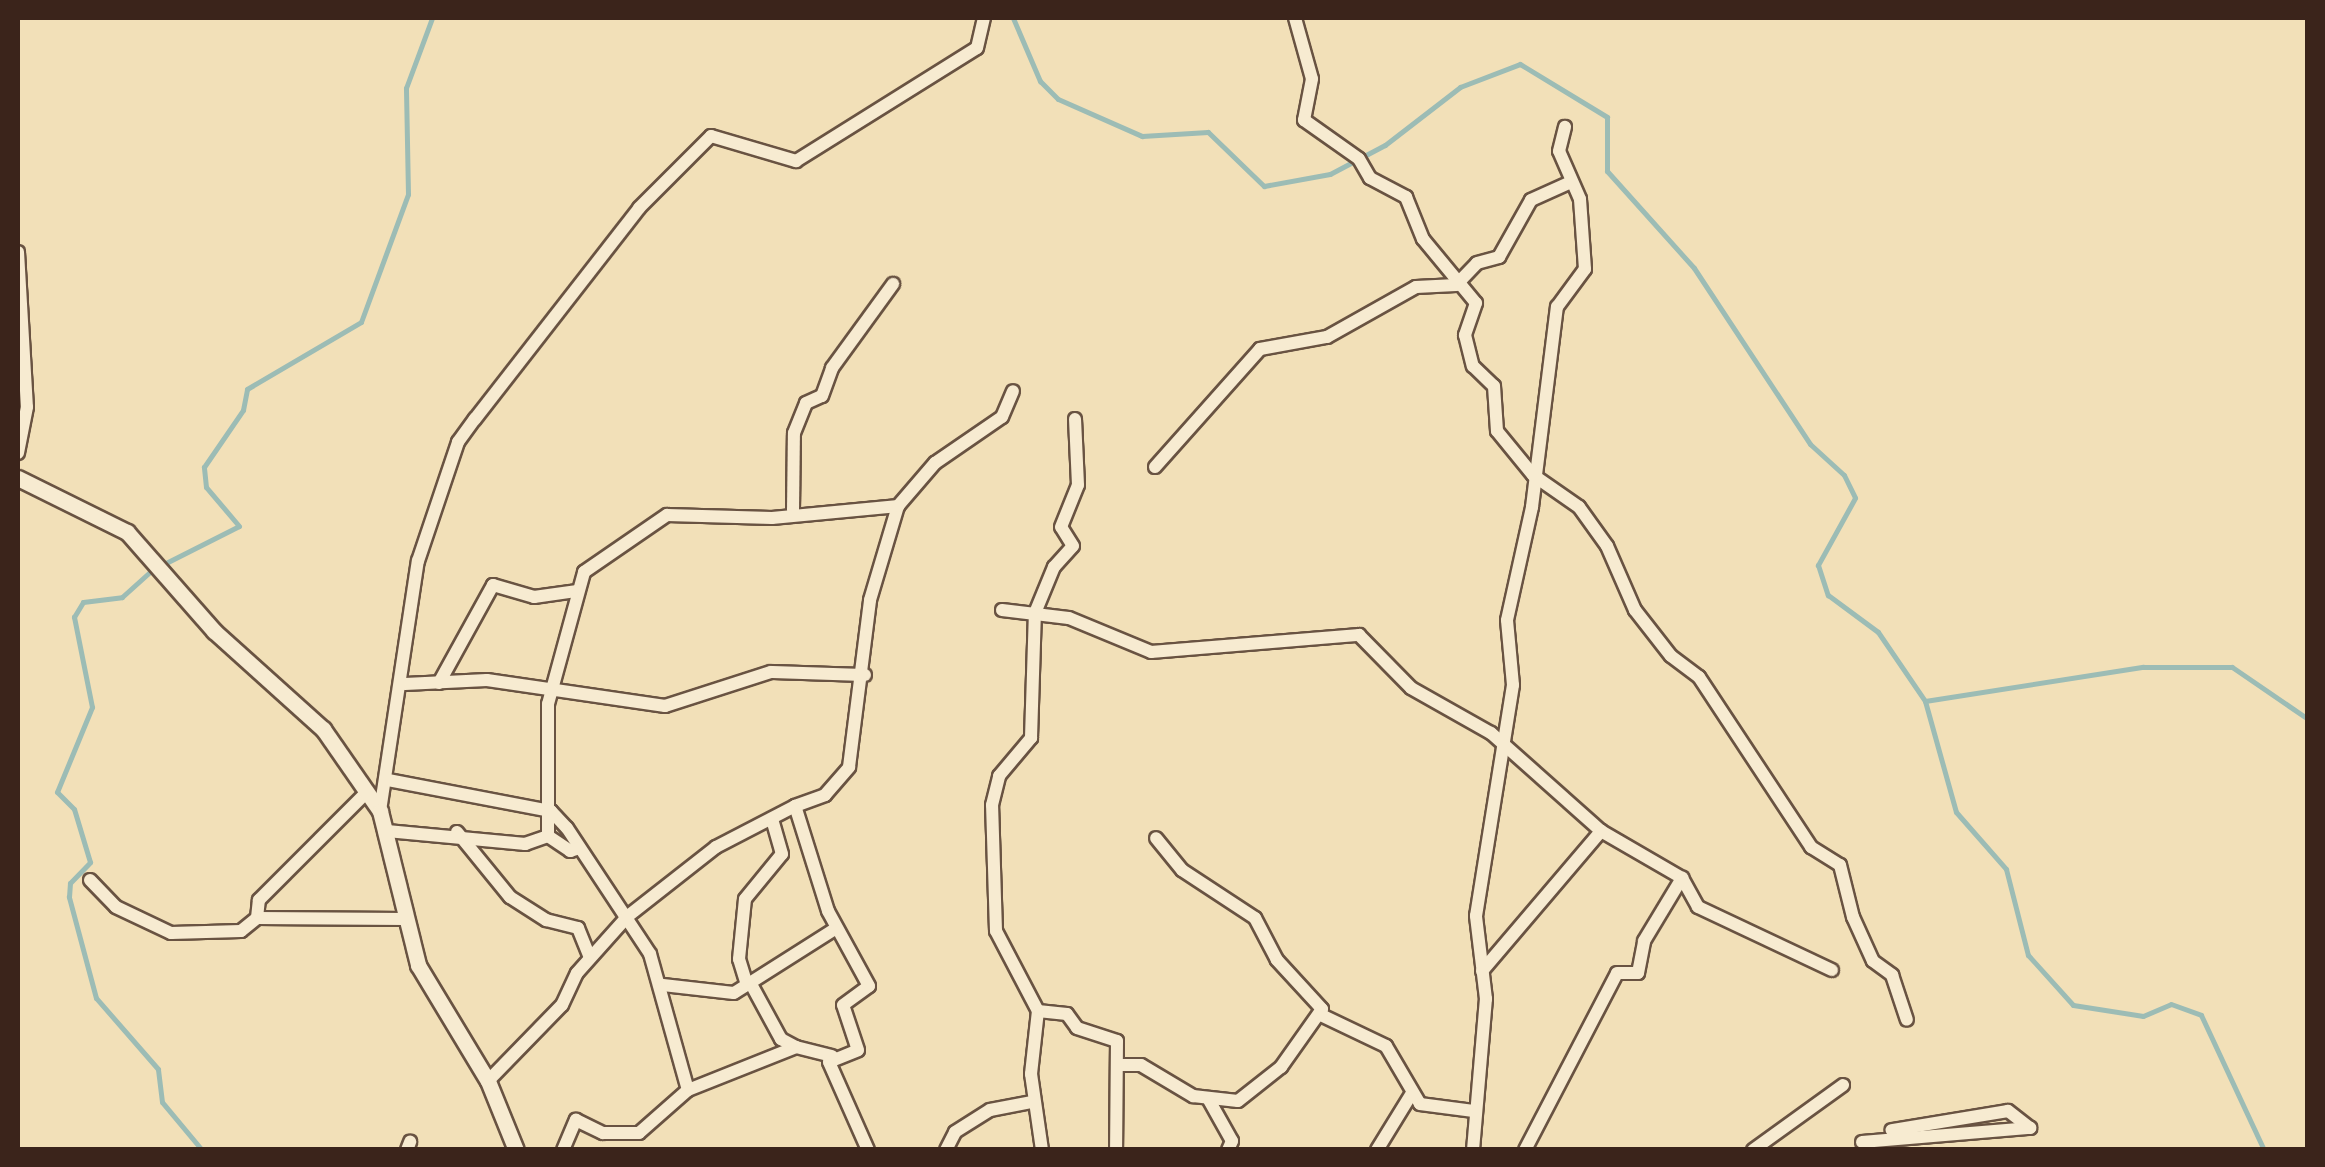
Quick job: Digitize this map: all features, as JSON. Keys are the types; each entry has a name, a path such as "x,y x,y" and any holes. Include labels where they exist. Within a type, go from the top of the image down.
{"street":[{"path":"380,811 405,684 418,562 458,442 639,208 712,136 796,162 977,48 984,18"},
{"path":"1295,18 1312,79 1304,120 1358,159 1370,178 1396,186 1423,240 1461,281 1477,309 1465,335 1468,350 1494,386 1497,432 1532,475 1579,507 1607,546 1636,610 1670,656 1699,677 1811,848 1840,865 1852,917 1873,961 1892,975 1906,1020"},
{"path":"1472,1150 1474,1112 1485,1072 1478,896 1513,685 1507,620 1556,307 1585,269 1580,199 1558,151 1565,127"},
{"path":"1155,467 1260,349 1327,337 1416,287 1461,281 1477,262 1499,258 1531,200 1570,183"},
{"path":"18,252 27,407 18,454"},
{"path":"793,510 794,433 806,404 822,396 832,368 893,284"},
{"path":"488,1080 562,1005 590,957 628,916 716,847 825,795 849,767 864,675 870,600 894,543 898,506 949,450 1002,417 1013,391"},
{"path":"1042,1150 1032,1102 1038,1011 996,931 992,805 999,776 1031,738 1035,613 1074,539 1061,526 1078,486 1075,419"},
{"path":"18,478 128,532 160,570 323,728 380,811 418,964 488,1080 516,1150"},
{"path":"548,836 552,811 550,692 576,592 609,550 668,516 772,518 793,510 898,506"},
{"path":"440,683 493,585 534,596 576,592"},
{"path":"1002,610 1035,613 1151,652 1360,635 1411,688 1502,746 1601,831 1682,878 1698,907 1832,970"},
{"path":"405,684 550,692 592,690 665,706 771,672 864,675"},
{"path":"388,780 552,811 628,916 663,985 667,1031 688,1090"},
{"path":"257,918 259,900 367,792"},
{"path":"773,822 782,854 746,899 739,959 781,1039 832,1056 858,1050 843,1005 869,986 835,929 795,806"},
{"path":"387,831 456,832 526,844 548,836"},
{"path":"1482,970 1601,831"},
{"path":"456,832 510,897 546,920 578,928 590,957"},
{"path":"548,836 570,851 580,848"},
{"path":"1156,838 1182,870 1254,918 1277,960 1322,1004 1321,1015 1252,1096 1209,1100"},
{"path":"1525,1150 1617,973 1638,973 1644,941 1682,878"},
{"path":"90,880 116,907 171,933 241,931 257,918 405,920"},
{"path":"663,985 719,996 749,984 835,929"},
{"path":"1038,1011 1067,1014 1077,1028 1114,1037 1119,1064 1116,1150"},
{"path":"1321,1015 1386,1046 1412,1094 1432,1110 1474,1112"},
{"path":"563,1150 576,1120 603,1134 640,1133 688,1090 796,1047"},
{"path":"832,1056 868,1150"},
{"path":"1119,1064 1141,1064 1209,1100 1232,1141 1228,1150"},
{"path":"1753,1150 1843,1085"},
{"path":"1378,1150 1412,1094"},
{"path":"946,1150 955,1132 990,1110 1032,1102"},
{"path":"1862,1142 2030,1128 2008,1111 1892,1130"}],"waterway":[{"path":"202,1150 162,1102 158,1069 96,998 69,897 70,883 90,862 74,809 57,792 92,707 74,617 83,602 122,597 152,570 239,526 206,487 204,467 243,410 247,389 361,322 408,194 406,88 432,18"},
{"path":"1013,18 1040,81 1058,99 1142,136 1208,132 1264,186 1330,174 1385,145 1460,87 1520,64 1607,117 1607,171 1694,268 1810,444 1844,475 1855,498 1818,565 1828,595 1878,632 1925,701 1956,812 2006,869 2028,955 2073,1005 2143,1016 2171,1004 2201,1015 2264,1150"},
{"path":"1925,701 2143,667 2232,667 2308,719"}]}
